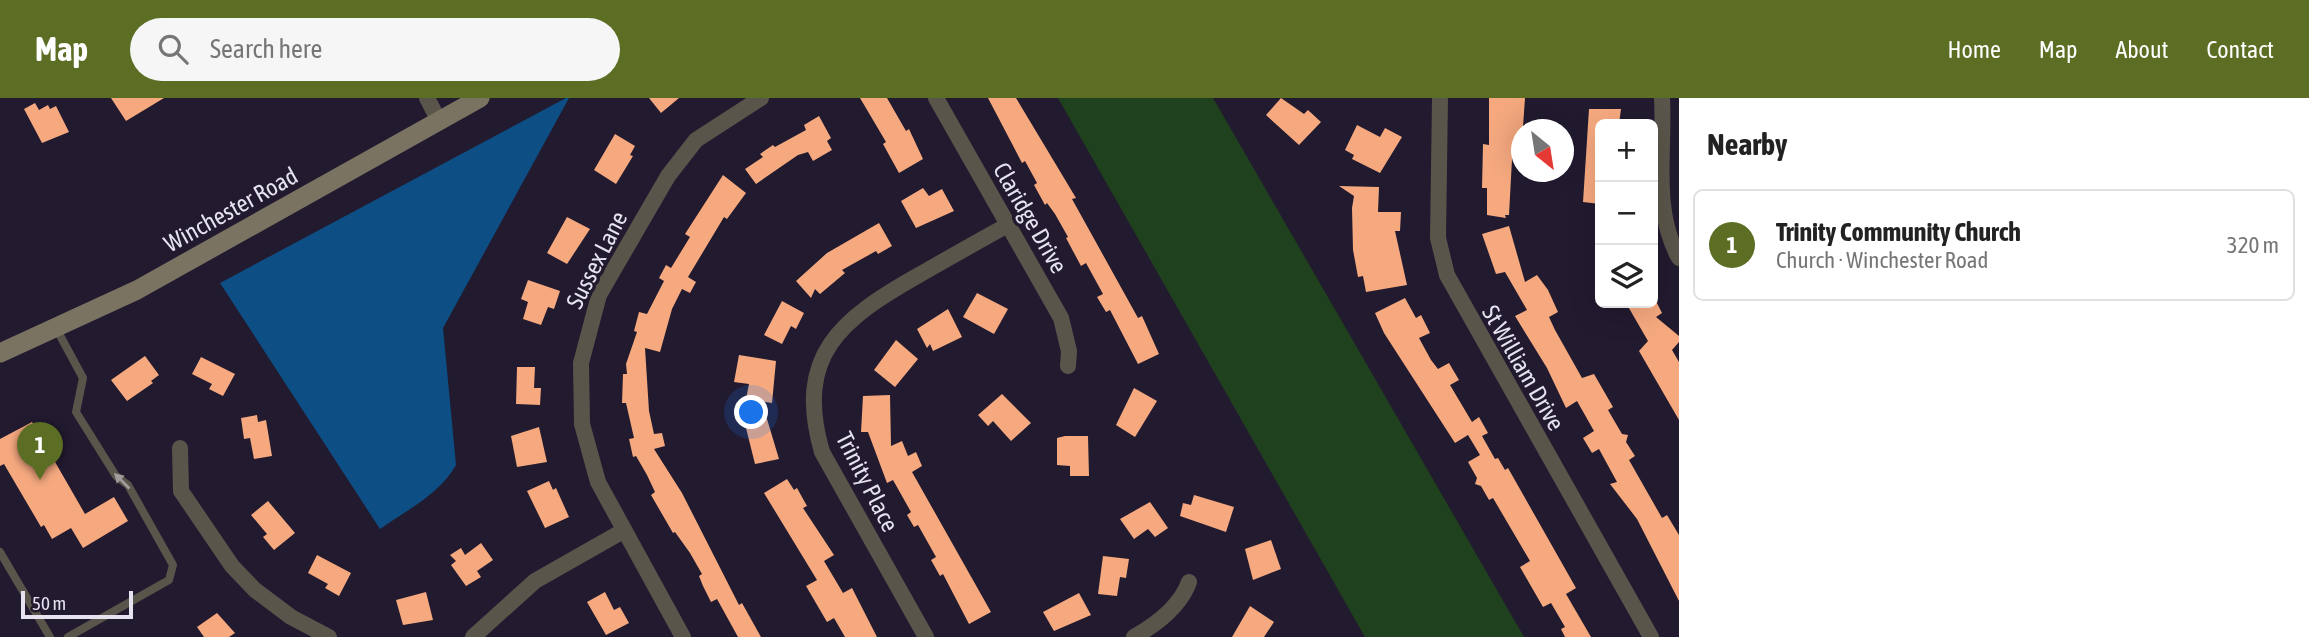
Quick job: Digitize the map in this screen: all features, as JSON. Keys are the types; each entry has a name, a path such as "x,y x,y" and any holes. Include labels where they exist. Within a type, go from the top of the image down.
{"main road":[{"name":"Winchester Road","path":"0,354 224,243 480,98"}],"street":[{"path":"427,98 439,121"},
{"name":"Sussex Lane","path":"683,637 597,482 582,424 581,363 587,331 599,295 668,176 696,140 761,98"},
{"name":"Claridge Drive","path":"936,98 1061,318 1069,351 1068,366"},
{"name":"St William Drive","path":"1440,98 1438,238 1447,275 1651,637"},
{"path":"1662,98 1662,203 1667,232 1679,258"},
{"name":"Trinity Place","path":"926,637 822,453 814,426 817,377 839,331 861,309 1008,225"},
{"path":"180,448 181,491 232,566 255,590 291,617 329,637"},
{"path":"473,637 535,581 623,531"},
{"path":"1134,637 1170,611 1184,594 1189,582"}],"lane":[{"path":"56,328 83,378 76,412 116,476 128,485 173,565 169,579 68,637"},
{"path":"0,552 50,637"}],"green space":[{"path":"1058,98 1213,98 1524,637 1365,637"}],"water":[{"path":"569,98 443,328 456,465 432,493 380,529 220,283"}],"building":[{"path":"111,98 164,98 126,121"},
{"path":"649,98 679,98 661,113"},
{"path":"860,98 887,98 906,131 909,129 923,159 899,173 883,144 886,142"},
{"path":"988,98 1016,98 1076,198 1072,199 1138,318 1142,316 1159,354 1138,364 1110,310 1106,312 1097,297 1103,294 1086,263 1081,266 1066,238 1068,237 1055,214 1047,203 1045,205 1034,185 1037,183 1025,161 1022,163"},
{"path":"1281,98 1304,114 1308,110 1321,122 1299,145 1266,115"},
{"path":"1489,98 1525,98 1524,119 1511,119 1511,178 1509,215 1505,215 1506,218 1487,215 1487,188 1482,188 1483,144 1489,145"},
{"path":"35,103 39,110 48,105 50,109 56,106 69,132 42,143 24,109"},
{"path":"1589,109 1621,109 1620,119 1595,119 1595,203 1583,202"},
{"path":"819,116 831,138 827,141 832,150 813,161 808,152 798,155 756,184 745,169 763,157 760,154 773,145 775,147 806,130 804,125"},
{"path":"1357,125 1380,137 1385,128 1402,137 1380,173 1352,159 1354,155 1345,150"},
{"path":"615,134 635,146 630,155 633,156 616,184 594,170"},
{"path":"723,175 746,193 727,219 724,217 688,277 696,282 690,293 682,289 672,309 660,352 645,348 649,411 654,434 662,433 665,446 654,449 682,493 739,605 742,603 761,637 738,637 717,599 711,602 699,576 702,574 690,553 675,532 673,533 651,495 655,492 647,475 636,456 633,457 629,439 634,438 626,403 622,403 623,374 627,374 626,364 637,332 634,331 639,312 647,314 664,281 659,278 666,265 671,268 690,237 685,234"},
{"path":"1339,186 1379,187 1378,212 1401,212 1400,231 1395,231 1407,285 1366,292 1363,276 1358,277 1353,250 1354,196"},
{"path":"923,188 929,196 942,189 954,211 916,228 901,201"},
{"path":"567,217 590,229 567,264 547,253"},
{"path":"879,223 892,246 878,254 876,251 842,270 845,273 820,294 815,289 811,298 796,281 827,253"},
{"path":"1509,226 1525,282 1537,275 1548,290 1558,312 1549,317 1555,330 1582,378 1594,374 1613,407 1608,410 1622,434 1628,435 1626,442 1635,456 1629,460 1662,518 1667,515 1679,535 1679,601 1637,519 1610,484 1617,482 1599,449 1592,453 1583,438 1594,431 1577,401 1566,408 1547,368 1515,316 1527,310 1505,272 1496,274 1482,234"},
{"path":"528,280 560,291 554,309 548,307 541,325 523,319 528,302 521,299"},
{"path":"977,293 1008,309 994,334 963,317"},
{"path":"1405,298 1416,318 1421,315 1430,333 1419,338 1431,360 1438,369 1449,363 1459,380 1450,385 1472,422 1479,417 1488,433 1482,436 1495,459 1498,458 1505,470 1508,468 1576,588 1566,594 1591,637 1565,637 1561,629 1565,627 1551,603 1543,607 1520,567 1530,561 1493,498 1489,500 1481,486 1475,484 1477,478 1468,462 1480,455 1468,435 1455,443 1384,333 1375,313"},
{"path":"782,301 804,313 796,329 791,326 782,344 764,335"},
{"path":"1658,305 1662,313 1656,317 1679,336 1679,342 1672,350 1679,362 1679,420 1639,351 1648,341 1629,308 1658,308"},
{"path":"948,309 962,337 933,351 930,344 927,348 917,329"},
{"path":"896,340 918,359 895,387 874,370"},
{"path":"739,355 776,361 772,403 746,399 749,384 734,382"},
{"path":"145,356 159,375 151,381 153,383 127,401 111,380"},
{"path":"201,357 235,374 223,396 209,389 212,384 192,374"},
{"path":"517,367 535,367 534,388 541,388 540,405 516,404"},
{"path":"1134,388 1157,401 1135,437 1116,425"},
{"path":"1002,394 1031,423 1011,441 993,421 988,426 978,415"},
{"path":"890,395 891,446 902,441 908,456 916,452 922,466 912,472 991,612 969,624 943,574 940,576 931,560 936,557 918,525 914,527 907,515 911,512 893,480 887,483 868,432 861,432 863,396"},
{"path":"257,415 258,422 266,420 272,456 254,459 250,438 244,439 241,418"},
{"path":"767,419 779,459 755,464 745,424"},
{"path":"32,422 35,427 42,423 50,437 43,441 85,514 114,497 128,521 83,548 71,528 52,539 44,525 41,527 4,464 0,466 0,439"},
{"path":"539,427 547,462 517,467 511,436"},
{"path":"1088,436 1089,476 1070,476 1070,466 1057,465 1057,438"},
{"path":"787,479 794,490 797,488 807,506 803,508 834,555 824,561 843,593 852,588 877,637 845,637 834,618 827,622 806,586 817,580 764,493"},
{"path":"549,481 553,490 556,488 569,517 545,528 527,491"},
{"path":"1194,495 1234,507 1226,532 1180,516 1183,503 1191,505"},
{"path":"268,501 295,533 274,550 263,537 267,534 251,515"},
{"path":"1150,502 1168,528 1155,537 1148,529 1134,539 1120,519"},
{"path":"1271,540 1281,569 1253,580 1245,549"},
{"path":"481,543 493,560 477,571 481,577 466,586 451,565 456,561 450,555 461,548 465,555"},
{"path":"317,555 351,573 339,596 325,588 328,584 308,573"},
{"path":"1103,556 1129,559 1126,578 1120,577 1117,596 1098,594"},
{"path":"426,592 433,620 403,625 396,600"},
{"path":"605,592 614,610 620,607 629,623 606,635 587,602"},
{"path":"1079,593 1091,615 1054,631 1043,612"},
{"path":"1250,606 1274,622 1264,637 1232,637"},
{"path":"217,613 235,633 229,637 204,637 197,627"}],"place":[{"name":"Trinity Community Church","path":"40,480"}]}
